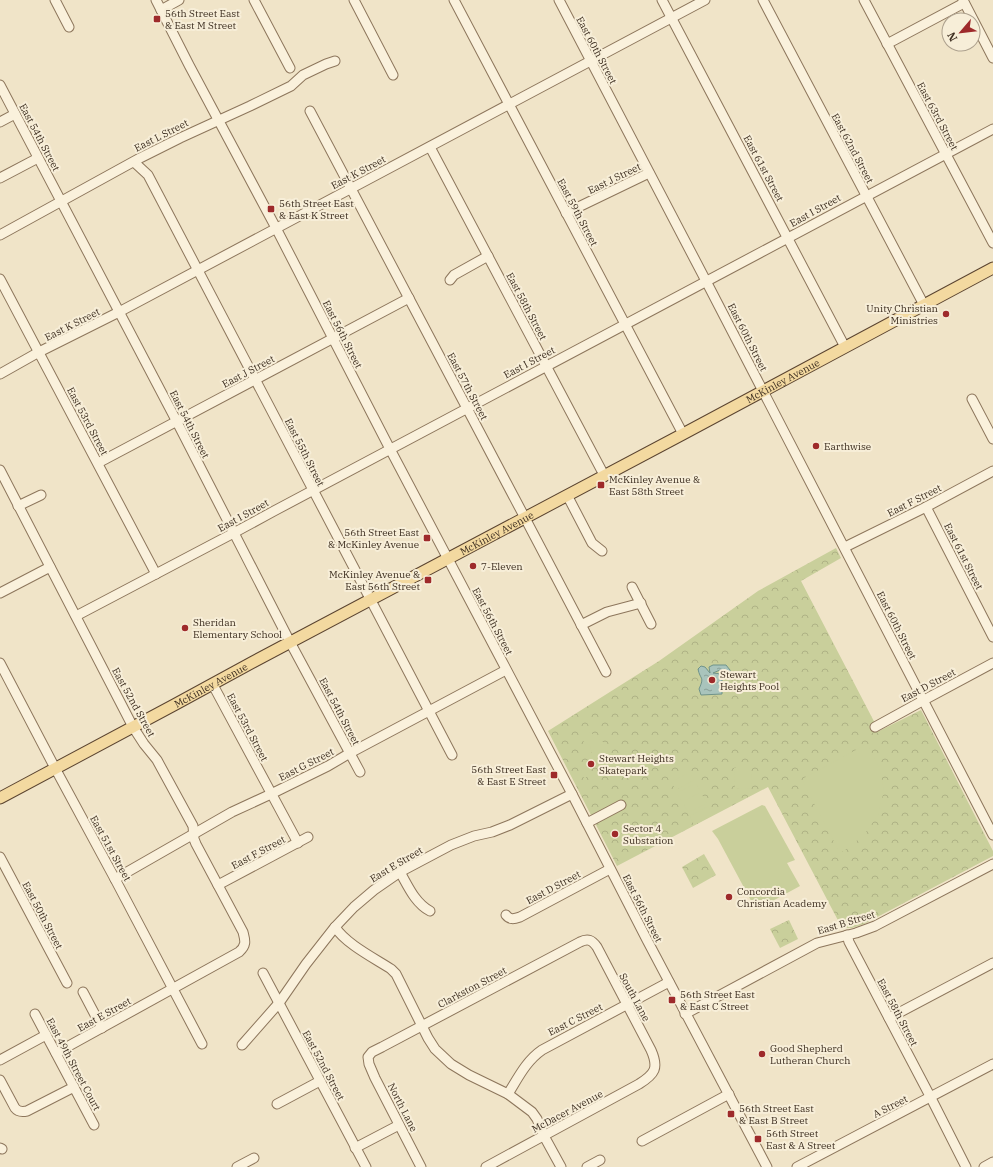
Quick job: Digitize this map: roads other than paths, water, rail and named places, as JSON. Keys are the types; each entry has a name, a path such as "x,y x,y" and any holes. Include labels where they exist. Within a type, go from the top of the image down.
{"main road":[{"name":"McKinley Avenue","path":"0,798 993,268"}],"street":[{"path":"55,0 69,28"},
{"name":"East 56th Street","path":"156,0 188,65 276,228 390,449 767,1167"},
{"path":"161,10 179,0"},
{"path":"254,0 290,68"},
{"path":"354,0 393,75"},
{"name":"East 59th Street","path":"454,0 683,434"},
{"name":"East 60th Street","path":"559,0 764,391 993,835"},
{"name":"East 61st Street","path":"662,0 845,347"},
{"name":"East K Street","path":"0,374 705,0"},
{"name":"East 62nd Street","path":"763,0 924,306"},
{"name":"East 63rd Street","path":"864,0 993,243"},
{"path":"887,44 963,1 993,58"},
{"name":"East L Street","path":"0,235 180,138 291,86 303,75 335,61"},
{"name":"East 54th Street","path":"0,85 177,422 290,642 360,772"},
{"name":"East 57th Street","path":"310,111 606,672"},
{"path":"0,122 15,114"},
{"name":"East I Street","path":"76,616 993,129"},
{"name":"East 58th Street","path":"430,147 604,476"},
{"path":"0,178 38,158"},
{"name":"East 55th Street","path":"134,162 148,176 452,755"},
{"name":"East J Street","path":"566,213 649,173"},
{"path":"450,280 454,275 488,256"},
{"name":"East 53rd Street","path":"0,279 156,574"},
{"name":"East J Street","path":"98,463 409,298"},
{"path":"972,399 993,439"},
{"name":"East 52nd Street","path":"0,470 133,727 157,760 193,826 196,844 243,932 245,945"},
{"name":"East F Street","path":"845,547 926,507 993,471"},
{"path":"18,506 41,495"},
{"path":"567,495 592,543 602,551"},
{"name":"East 61st Street","path":"926,507 993,637"},
{"path":"0,593 50,567"},
{"path":"632,587 651,624"},
{"path":"581,625 607,612 641,603"},
{"name":"East 51st Street","path":"0,663 55,768 116,878 202,1044"},
{"name":"East D Street","path":"875,727 993,663"},
{"name":"East G Street","path":"116,878 232,812 328,766 506,670"},
{"name":"East 53rd Street","path":"213,685 298,843"},
{"name":"East E Street","path":"242,1045 279,1003 306,964 335,927 382,884 400,872 451,845 510,825 572,794"},
{"path":"587,823 622,805"},
{"name":"East F Street","path":"218,886 308,837"},
{"name":"East 50th Street","path":"0,857 67,983"},
{"name":"East B Street","path":"686,1014 817,943 875,926 993,864"},
{"name":"East D Street","path":"506,916 512,919 523,916 610,869"},
{"path":"400,872 416,900 430,911"},
{"path":"335,927 337,931 357,948 394,971 435,1049 451,1064 469,1075 508,1094 532,1112 561,1167"},
{"name":"East 58th Street","path":"847,935 849,942 966,1167"},
{"name":"South Lane","path":"587,940 592,941 597,947 628,1005 653,1053 655,1070"},
{"name":"Clarkston Street","path":"368,1057 372,1052 580,942 587,940"},
{"name":"East E Street","path":"56,1053 239,952 245,945"},
{"path":"889,1018 993,963"},
{"name":"East 52nd Street","path":"263,973 366,1167"},
{"name":"East C Street","path":"508,1094 526,1065 536,1054 669,982"},
{"path":"83,992 102,1028"},
{"name":"East 49th Street Court","path":"35,1014 94,1125"},
{"path":"0,1060 46,1034"},
{"name":"North Lane","path":"368,1057 371,1069 421,1167"},
{"name":"A Street","path":"797,1167 931,1098 993,1064"},
{"name":"McDacer Avenue","path":"486,1167 639,1084 649,1078 655,1070"},
{"path":"0,1080 15,1108 21,1112 27,1111 74,1087"},
{"path":"277,1104 320,1081"},
{"path":"642,1141 729,1094"},
{"path":"356,1148 399,1125"},
{"path":"237,1167 254,1158"},
{"path":"587,1167 600,1160"},
{"path":"984,1167 993,1162"}],"water":[{"name":"Stewart Heights Pool","path":"713,665 726,665 730,670 730,672 726,674 720,670 713,673 722,674 722,694 701,695 699,689 702,680 698,669 701,666 705,667 710,673 709,667"}],"place":[{"name":"56th Street East & East M Street","path":"157,19"},
{"name":"56th Street East & East K Street","path":"271,209"},
{"name":"Unity Christian Ministries","path":"946,314"},
{"name":"Earthwise","path":"816,446"},
{"name":"McKinley Avenue & East 58th Street","path":"601,485"},
{"name":"56th Street East & McKinley Avenue","path":"427,538"},
{"name":"7-Eleven","path":"473,566"},
{"name":"McKinley Avenue & East 56th Street","path":"428,580"},
{"name":"Sheridan Elementary School","path":"185,628"},
{"name":"Stewart Heights Pool","path":"712,680"},
{"name":"Stewart Heights Skatepark","path":"591,764"},
{"name":"56th Street East & East E Street","path":"554,775"},
{"name":"Sector 4 Substation","path":"615,834"},
{"name":"Concordia Christian Academy","path":"729,897"},
{"name":"56th Street East & East C Street","path":"672,1000"},
{"name":"Good Shepherd Lutheran Church","path":"762,1054"},
{"name":"56th Street East & East B Street","path":"731,1114"},
{"name":"56th Street East & A Street","path":"758,1139"}]}
